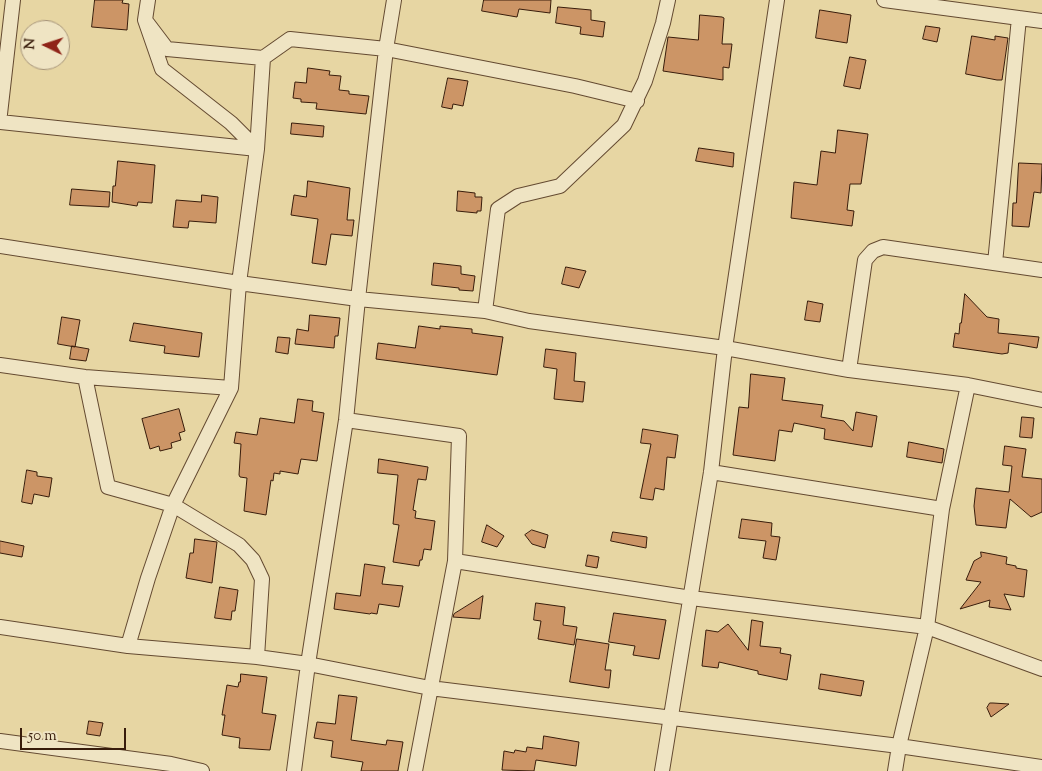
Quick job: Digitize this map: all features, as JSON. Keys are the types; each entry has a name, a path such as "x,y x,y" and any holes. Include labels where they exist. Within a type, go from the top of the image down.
{"street":[{"path":"0,114 13,0"},
{"path":"148,0 145,20 162,69 231,123 257,149"},
{"path":"294,771 308,664 346,420 386,50 394,0"},
{"path":"484,311 498,209 518,196 560,186 624,125 637,101 656,46 668,0"},
{"path":"662,771 711,472 724,348 777,0"},
{"path":"891,0 1042,21"},
{"path":"995,263 1019,18"},
{"path":"145,20 167,49 263,58 290,39 386,50 575,86 637,101"},
{"path":"128,646 148,578 173,505 231,388 239,283 257,149 263,58"},
{"path":"0,122 257,149"},
{"path":"0,246 239,283 358,299 484,311 529,322 724,348 849,370 968,385 1042,400"},
{"path":"849,370 865,260 873,251 884,248 1042,270"},
{"path":"0,365 85,377 231,388"},
{"path":"85,377 108,487 173,505 239,545 253,560 262,579 257,657"},
{"path":"895,771 899,746 927,627 942,509 968,385"},
{"path":"346,420 459,436 455,562 415,771"},
{"path":"711,472 942,509"},
{"path":"455,562 691,598 927,627 1042,669"},
{"path":"0,627 128,646 257,657 308,664 430,688 1041,765"},
{"path":"0,741 170,768 202,771"}],"building":[{"path":"95,0 123,0 122,3 129,4 127,30 92,27"},
{"path":"484,0 551,0 550,13 519,9 517,17 482,11"},
{"path":"558,7 591,10 591,20 605,22 603,37 580,34 581,27 556,23"},
{"path":"820,10 851,15 847,43 816,38"},
{"path":"700,15 724,18 722,44 732,44 729,68 723,67 723,80 663,71 668,37 698,40"},
{"path":"926,26 940,28 937,42 923,39"},
{"path":"972,36 995,40 995,36 1008,38 1002,80 966,74"},
{"path":"850,57 866,60 860,89 844,86"},
{"path":"308,68 330,71 329,75 341,76 339,90 349,91 349,94 369,96 366,114 316,109 317,103 301,102 301,99 293,98 295,82 306,83"},
{"path":"448,78 468,81 463,106 453,104 452,109 442,107"},
{"path":"292,123 324,126 323,137 291,134"},
{"path":"838,130 868,134 861,184 850,184 847,210 854,211 852,226 791,218 794,182 817,185 821,151 835,153"},
{"path":"699,148 734,153 733,167 696,161"},
{"path":"118,161 155,165 152,203 138,202 137,206 112,202"},
{"path":"1019,163 1042,164 1041,193 1034,192 1029,227 1012,226 1013,203 1016,203"},
{"path":"308,181 350,188 347,220 354,220 352,236 331,234 326,265 312,263 318,219 291,215 294,195 306,197"},
{"path":"72,189 110,192 109,207 70,205"},
{"path":"458,191 475,193 475,197 482,197 481,211 477,211 477,213 457,211"},
{"path":"202,195 218,197 216,223 189,221 188,228 173,227 176,200 201,202"},
{"path":"434,263 461,266 461,274 475,276 473,291 432,285"},
{"path":"566,267 586,271 579,288 562,284"},
{"path":"965,294 987,317 999,319 998,333 1039,337 1037,348 1009,343 1008,353 1002,354 953,347 955,333 959,334"},
{"path":"808,301 823,304 820,322 805,320"},
{"path":"310,315 340,318 338,336 335,336 334,348 295,344 297,329 308,331"},
{"path":"62,317 80,320 75,347 58,344"},
{"path":"134,323 202,333 199,357 164,353 165,346 130,341"},
{"path":"419,326 440,329 440,326 472,329 472,333 503,337 497,375 376,359 378,343 415,348"},
{"path":"278,337 290,338 288,354 276,352"},
{"path":"72,346 89,349 86,361 70,359"},
{"path":"546,349 576,353 574,381 585,382 583,402 554,399 557,369 544,367"},
{"path":"751,374 785,378 782,400 823,405 821,417 844,421 853,431 856,412 877,416 872,447 824,439 825,429 794,423 792,432 779,430 775,461 733,455 739,407 748,408"},
{"path":"298,399 313,401 312,411 324,413 317,461 301,459 298,474 280,471 280,474 274,473 273,481 271,480 266,515 244,511 247,478 240,477 239,475 241,444 234,443 236,432 257,435 260,418 294,423"},
{"path":"179,409 185,431 179,433 181,440 171,443 172,448 160,451 159,446 150,449 142,419"},
{"path":"1022,417 1034,418 1032,438 1020,437"},
{"path":"643,429 678,435 675,458 667,457 664,490 655,488 653,500 640,498 651,444 641,443"},
{"path":"909,442 944,449 942,463 907,457"},
{"path":"1005,446 1026,449 1022,477 1042,479 1042,512 1031,517 1010,499 1006,528 976,525 974,506 976,488 1009,492 1012,466 1003,465"},
{"path":"379,459 428,467 426,480 418,479 413,510 416,511 415,518 435,521 431,550 424,549 419,566 393,562 399,525 393,524 398,475 378,473"},
{"path":"27,470 37,472 37,476 52,478 49,497 34,494 32,504 22,502"},
{"path":"742,519 772,523 771,536 780,537 776,560 763,558 766,541 739,538"},
{"path":"487,525 504,536 497,547 482,542"},
{"path":"532,530 548,535 545,548 532,544 525,535"},
{"path":"613,532 647,537 646,548 611,541"},
{"path":"195,539 217,542 212,583 186,578 190,553 193,553"},
{"path":"0,541 24,546 22,557 0,553"},
{"path":"981,552 1007,557 1006,564 1027,570 1024,597 1004,594 1011,610 989,607 990,600 960,609 981,582 966,580 974,561 981,557"},
{"path":"588,555 599,557 597,568 586,566"},
{"path":"365,564 385,567 382,584 403,586 399,607 379,604 377,614 334,609 336,593 360,596"},
{"path":"220,587 238,590 235,611 232,611 231,620 215,618"},
{"path":"483,596 480,619 453,617 454,614"},
{"path":"536,603 565,607 563,625 577,627 574,645 538,639 541,621 534,620"},
{"path":"614,613 666,620 659,659 633,655 635,646 609,642"},
{"path":"752,620 763,622 760,646 781,648 780,653 791,655 787,680 758,674 758,671 719,662 718,668 702,666 706,630 718,632 728,624 748,650"},
{"path":"577,639 609,644 605,670 611,670 609,688 570,682"},
{"path":"241,674 267,677 262,713 276,715 270,750 239,748 240,738 222,735 225,715 222,715 227,685 238,687"},
{"path":"821,674 864,681 861,696 819,689"},
{"path":"339,695 357,697 351,740 386,745 387,740 403,742 398,771 361,771 363,762 331,757 333,741 314,738 317,722 335,724"},
{"path":"990,703 1009,704 991,717 987,708"},
{"path":"89,721 103,723 100,736 87,734"},
{"path":"544,736 579,742 576,766 536,760 534,771 502,770 504,751 514,753 515,750 526,752 527,747 542,749"}]}
